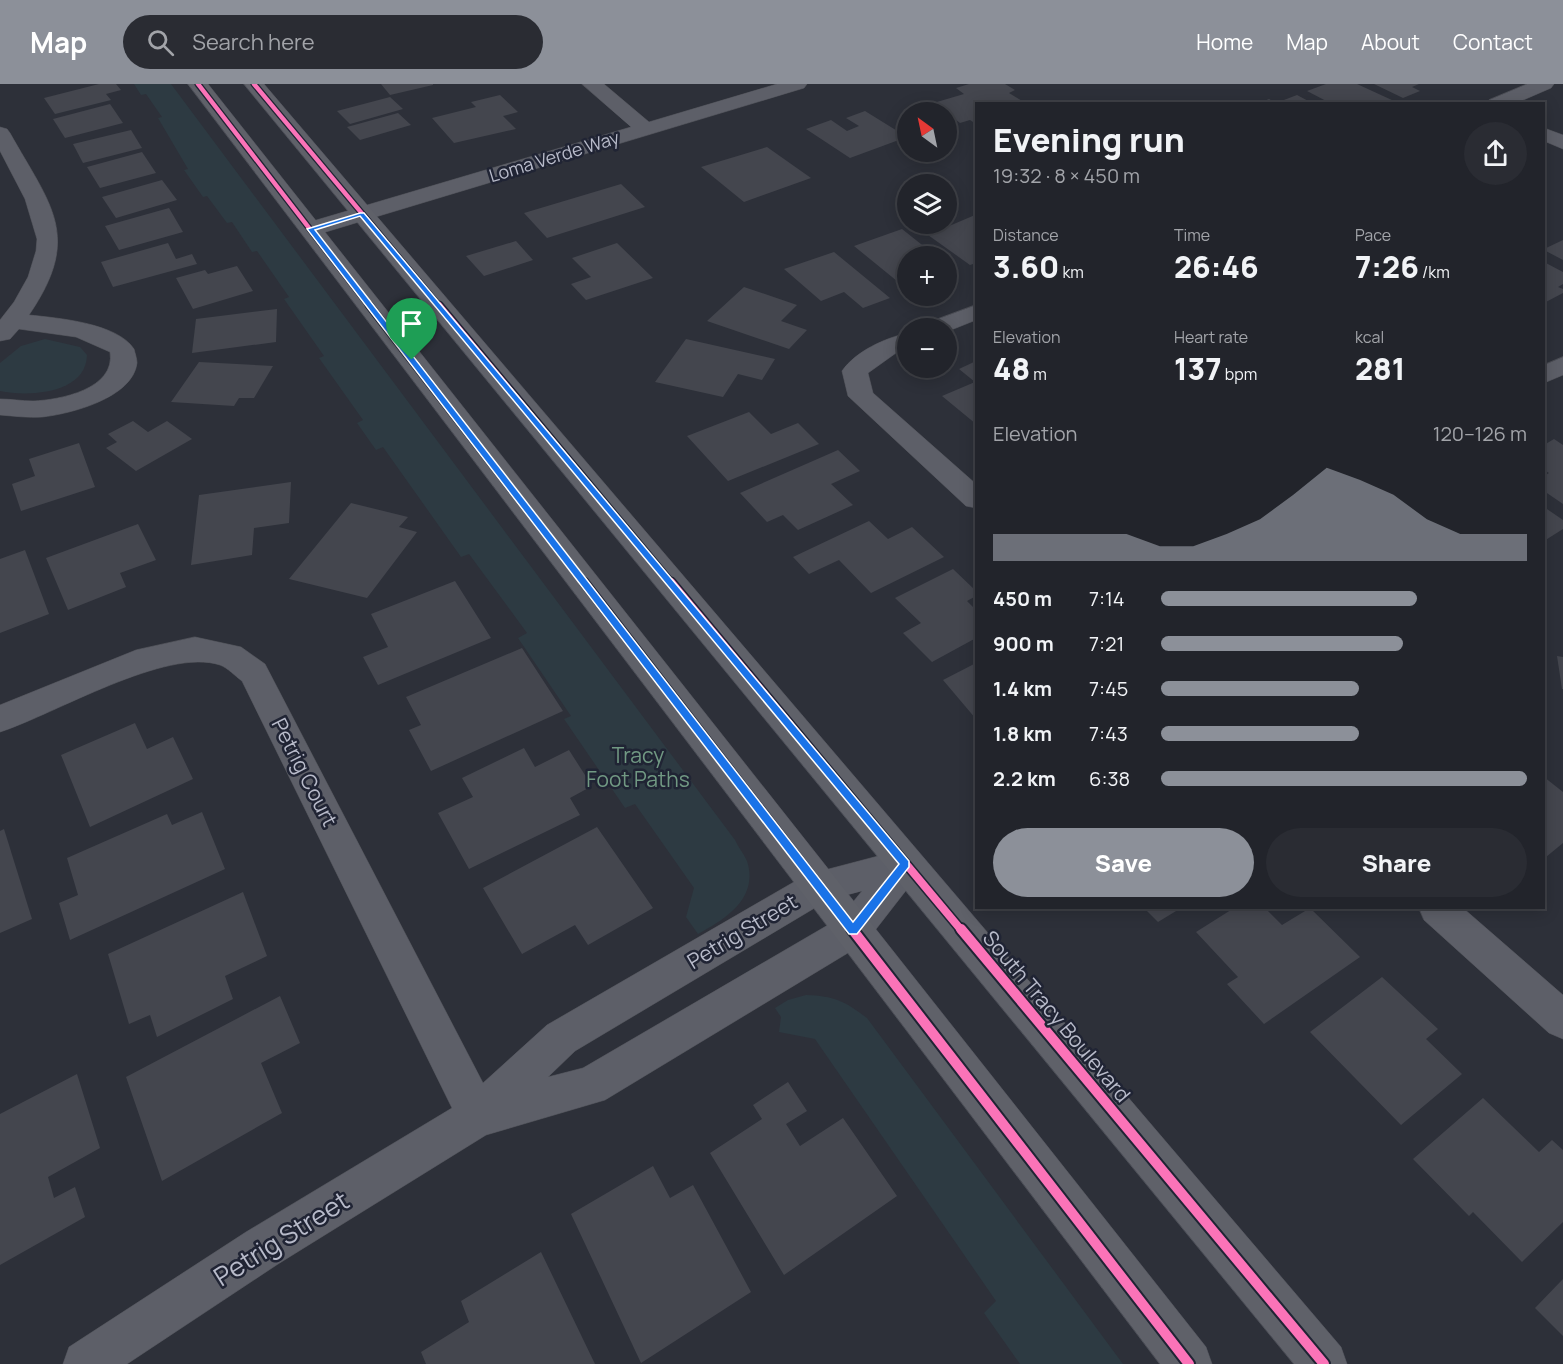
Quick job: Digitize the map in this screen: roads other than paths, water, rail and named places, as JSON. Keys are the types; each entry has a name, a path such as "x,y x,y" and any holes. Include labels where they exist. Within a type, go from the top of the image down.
{"main road":[{"path":"198,84 1189,1364"},
{"name":"South Tracy Boulevard","path":"254,84 1324,1364"}],"street":[{"path":"592,84 646,129"},
{"name":"Loma Verde Way","path":"311,229 797,84"},
{"path":"1501,102 1544,84"},
{"path":"0,133 41,213 48,240 45,260 33,290 7,328"},
{"path":"1545,134 1563,143"},
{"path":"957,320 975,312"},
{"path":"0,406 33,409 61,406 89,398 114,381 124,363 122,349 108,339 64,326 7,328"},
{"path":"897,344 887,348 855,371 861,396 975,498"},
{"path":"1545,374 1563,364"},
{"name":"Petrig Court","path":"0,718 147,658 195,649 231,655 254,672 478,1116"},
{"name":"Petrig Street","path":"86,1364 262,1248 478,1116 561,1038 819,886 905,864"},
{"name":"Petrig Street","path":"478,1116 591,1086 853,930 905,864"},
{"path":"1438,909 1563,1020"}],"park label":[{"name":"Tracy Foot Paths","path":"638,767"}]}
